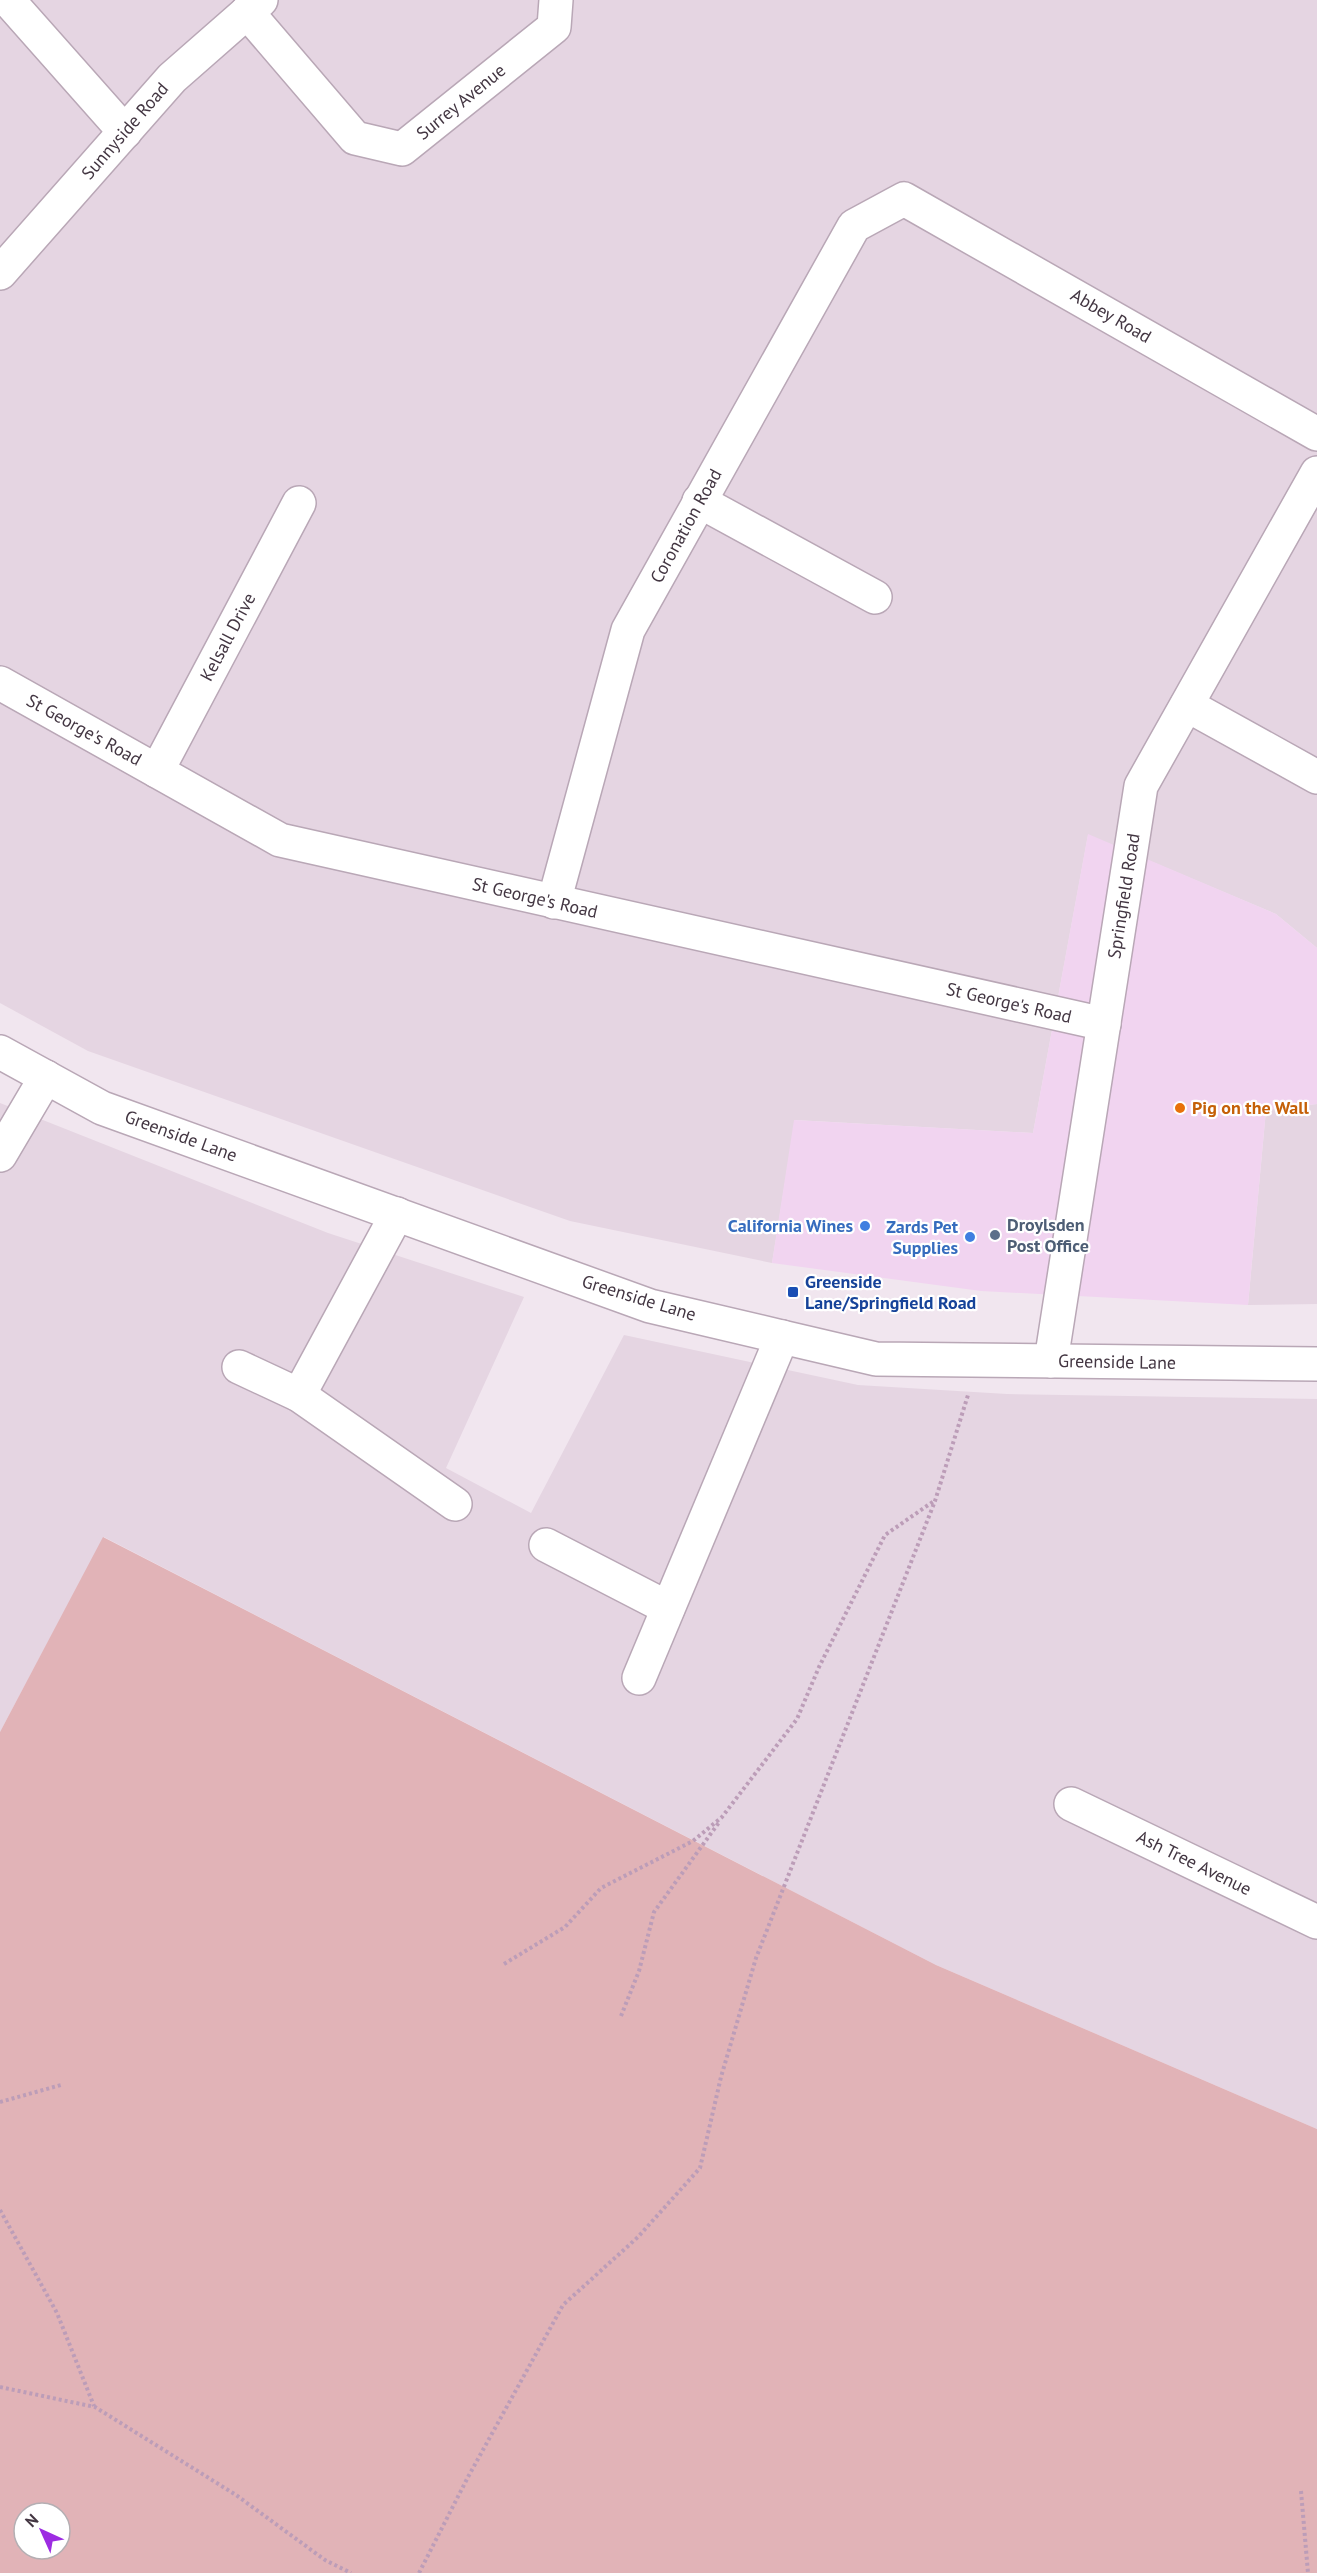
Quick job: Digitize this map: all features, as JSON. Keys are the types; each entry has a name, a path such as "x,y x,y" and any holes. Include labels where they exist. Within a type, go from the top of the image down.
{"street":[{"path":"8,0 125,132"},
{"name":"Surrey Avenue","path":"254,6 356,138 402,149 554,27 556,0"},
{"name":"Sunnyside Road","path":"0,273 172,78 254,6"},
{"name":"Abbey Road","path":"904,199 1317,434"},
{"name":"Coronation Road","path":"554,902 628,630 854,226 904,199"},
{"name":"Springfield Road","path":"1051,1361 1141,786 1317,473"},
{"path":"699,501 875,597"},
{"name":"Kelsall Drive","path":"157,771 299,503"},
{"name":"St George's Road","path":"0,683 280,840 1104,1024"},
{"path":"1187,705 1317,777"},
{"name":"Greenside Lane","path":"0,1052 102,1108 650,1306 876,1359 1317,1364"},
{"path":"0,1155 46,1077"},
{"path":"299,1395 397,1214"},
{"path":"639,1678 782,1337"},
{"path":"239,1366 299,1395 455,1504"},
{"path":"546,1545 668,1608"},
{"name":"Ash Tree Avenue","path":"1071,1804 1317,1922"}],"path":[{"path":"419,2573 468,2477 563,2305 638,2237 700,2168 721,2077 756,1958 935,1501 980,1360"},
{"path":"621,2016 639,1971 654,1912 722,1817 797,1719 819,1667 885,1535 935,1501"},
{"path":"504,1964 565,1927 601,1888 693,1841 722,1817"},
{"path":"0,2102 61,2085"},
{"path":"0,2210 57,2313 94,2407"},
{"path":"0,2387 94,2407 236,2495 325,2560 351,2573"},
{"path":"1301,2491 1308,2573"}],"shaded area":[{"path":"0,0 1317,0 1317,948 1276,914 1088,835 1033,1133 795,1120 772,1263 570,1221 88,1051 0,1003"},
{"path":"1088,834 1276,914 1317,948 1317,1104 1266,1110 1248,1305 981,1291 772,1263 794,1120 1033,1133"},
{"path":"0,1103 328,1233 524,1297 446,1468 531,1513 624,1335 858,1385 1007,1394 1317,1399 1317,2129 936,1965 104,1537 0,1732"},
{"path":"1317,1104 1317,1304 1248,1305 1266,1110"},
{"path":"103,1537 936,1965 1317,2129 1317,2573 0,2573 0,1732"}],"place":[{"name":"Pig on the Wall","path":"1180,1108"},
{"name":"California Wines","path":"865,1226"},
{"name":"Droylsden Post Office","path":"995,1235"},
{"name":"Zards Pet Supplies","path":"970,1237"},
{"name":"Greenside Lane/Springfield Road","path":"793,1292"}]}
